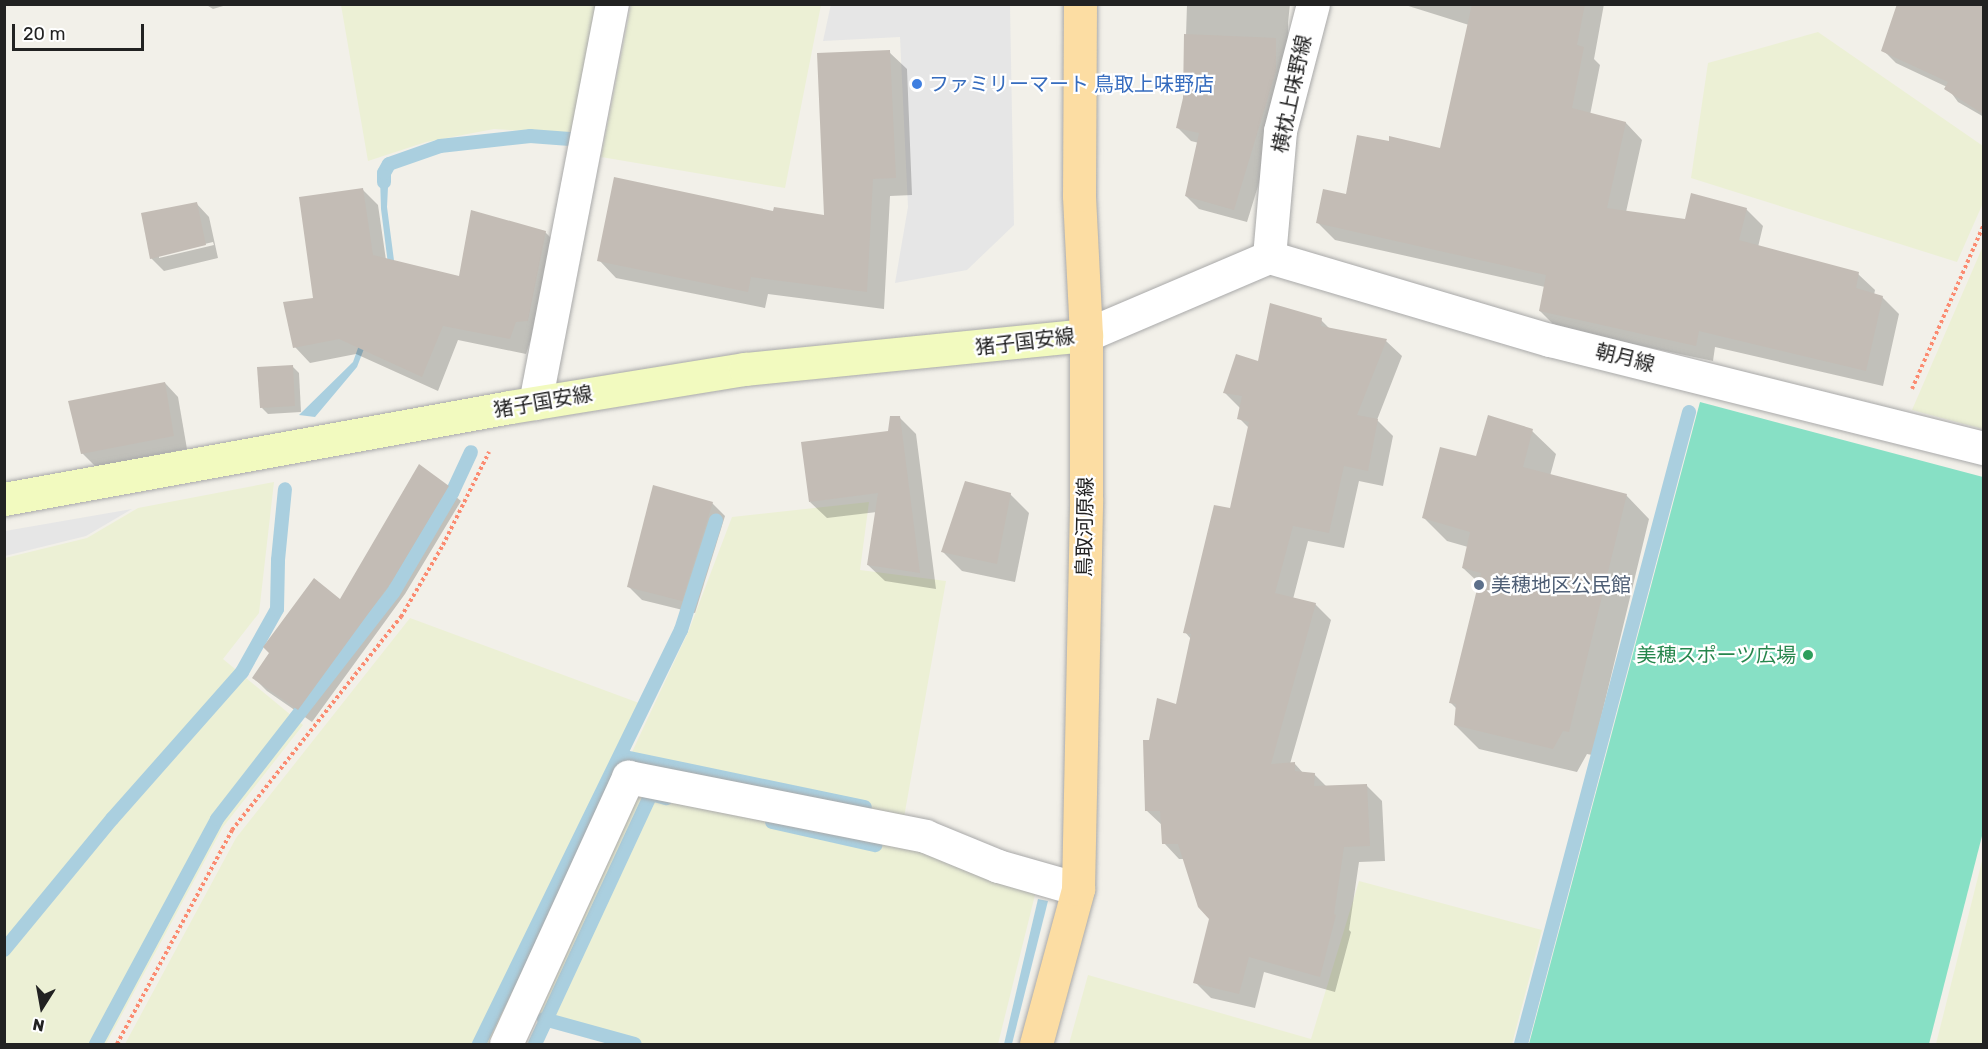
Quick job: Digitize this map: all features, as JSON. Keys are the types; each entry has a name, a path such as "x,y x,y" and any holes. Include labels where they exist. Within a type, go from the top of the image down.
{"main road":[{"name":"鳥取河原線","path":"1036,1044 1078,889 1086,498 1086,335 1079,195 1080,4"},
{"name":"猪子国安線","path":"4,499 535,403 745,369 1086,335"}],"street":[{"path":"535,403 612,4"},
{"name":"横枕上味野線","path":"1269,257 1280,131 1313,4"},
{"path":"1086,335 1269,257"},
{"name":"朝月線","path":"1269,257 1550,340 1983,448"},
{"path":"506,1044 628,777 925,836 998,866 1078,889"}],"path":[{"path":"1896,425 1983,224"},
{"path":"117,1044 232,830 401,617 442,545 494,443 503,409"}],"green space":[{"path":"341,5 600,5 574,134 494,129 426,142 368,161"},
{"path":"631,5 821,5 785,188 601,157"},
{"path":"1818,32 1983,146 1983,203 1957,262 1691,178 1708,63"},
{"path":"1983,246 1983,429 1912,410"},
{"name":"美穂スポーツ広場","path":"1700,402 1983,477 1983,832 1929,1044 1529,1044"},
{"path":"274,482 259,613 223,659 303,725 223,827 106,1044 5,1044 5,558 87,538 138,508"},
{"path":"869,502 860,570 946,581 903,823 626,765 689,630 732,517"},
{"path":"410,618 639,703 620,765 488,1044 125,1044 236,838"},
{"path":"643,792 941,852 1036,891 998,1044 622,1044 537,1019 637,798"},
{"path":"1983,857 1983,1044 1936,1044"},
{"path":"1359,881 1542,930 1512,1044 1069,1044 1088,975 1311,1039"}],"shaded area":[{"path":"831,4 1010,5 1014,225 967,270 895,283 908,207 900,37 823,41"},
{"path":"132,509 86,536 5,556 5,531"}],"water":[{"path":"383,166 389,167 387,207 395,268 357,367 315,417 299,415 353,362 388,264 381,209 380,177"},
{"path":"1038,899 1048,901 1012,1044 1004,1044"}],"building":[{"path":"1472,4 1585,4 1577,45 1584,47 1572,108 1626,122 1607,208 1685,219 1691,193 1747,208 1739,240 1859,272 1856,288 1883,296 1866,371 1699,331 1696,346 1539,311 1546,275 1316,223 1323,189 1346,194 1357,135 1389,141 1389,136 1440,148"},
{"path":"1897,4 1983,4 1983,114 1944,89 1948,82 1881,51"},
{"path":"1184,34 1276,38 1276,71 1234,210 1185,196 1199,133 1176,128 1183,98"},
{"path":"890,50 896,178 873,179 867,292 751,277 748,292 597,261 614,177 773,211 774,207 824,215 817,53"},
{"path":"363,188 373,255 459,276 471,210 546,231 528,321 516,322 510,339 443,326 422,377 339,339 293,348 283,302 313,298 299,197"},
{"path":"197,202 206,245 150,259 141,213"},
{"path":"1270,303 1322,318 1321,326 1387,339 1357,415 1378,419 1368,471 1344,466 1329,533 1293,526 1275,593 1316,603 1271,764 1295,762 1295,771 1315,773 1314,786 1367,784 1370,846 1344,847 1334,914 1336,915 1320,977 1249,957 1239,994 1193,983 1209,919 1198,907 1178,844 1162,844 1160,811 1145,811 1143,740 1149,740 1157,698 1176,704 1191,634 1183,633 1214,505 1230,508 1249,422 1237,419 1242,396 1223,393 1236,354 1258,361"},
{"path":"293,365 295,406 260,408 257,367"},
{"path":"165,382 174,436 81,454 68,401"},
{"path":"1488,415 1533,429 1523,467 1627,494 1569,732 1563,731 1553,749 1454,725 1456,704 1449,703 1481,573 1462,568 1470,532 1422,518 1440,447 1476,456"},
{"path":"890,416 900,416 920,573 867,565 878,493 809,502 801,442 888,431"},
{"path":"419,464 449,486 392,581 298,710 252,678 269,653 263,647 314,578 340,599"},
{"path":"965,481 1011,493 997,564 941,552"},
{"path":"653,485 713,502 682,601 627,587"}],"waterway":[{"path":"384,182 384,173 389,164 440,146 530,136 570,139"},
{"path":"1521,1044 1689,412"},
{"path":"96,1044 217,819 393,593 452,493 471,452"},
{"path":"4,950 112,819 242,672 277,609 278,560 285,489"},
{"path":"479,1044 681,630 716,520"},
{"path":"620,756 865,807"},
{"path":"535,1044 651,794 666,798"},
{"path":"772,822 875,845"},
{"path":"544,1019 635,1044"}],"place":[{"name":"ファミリーマート 鳥取上味野店","path":"917,84"},
{"name":"美穂地区公民館","path":"1479,585"},
{"name":"美穂スポーツ広場","path":"1808,655"}]}
